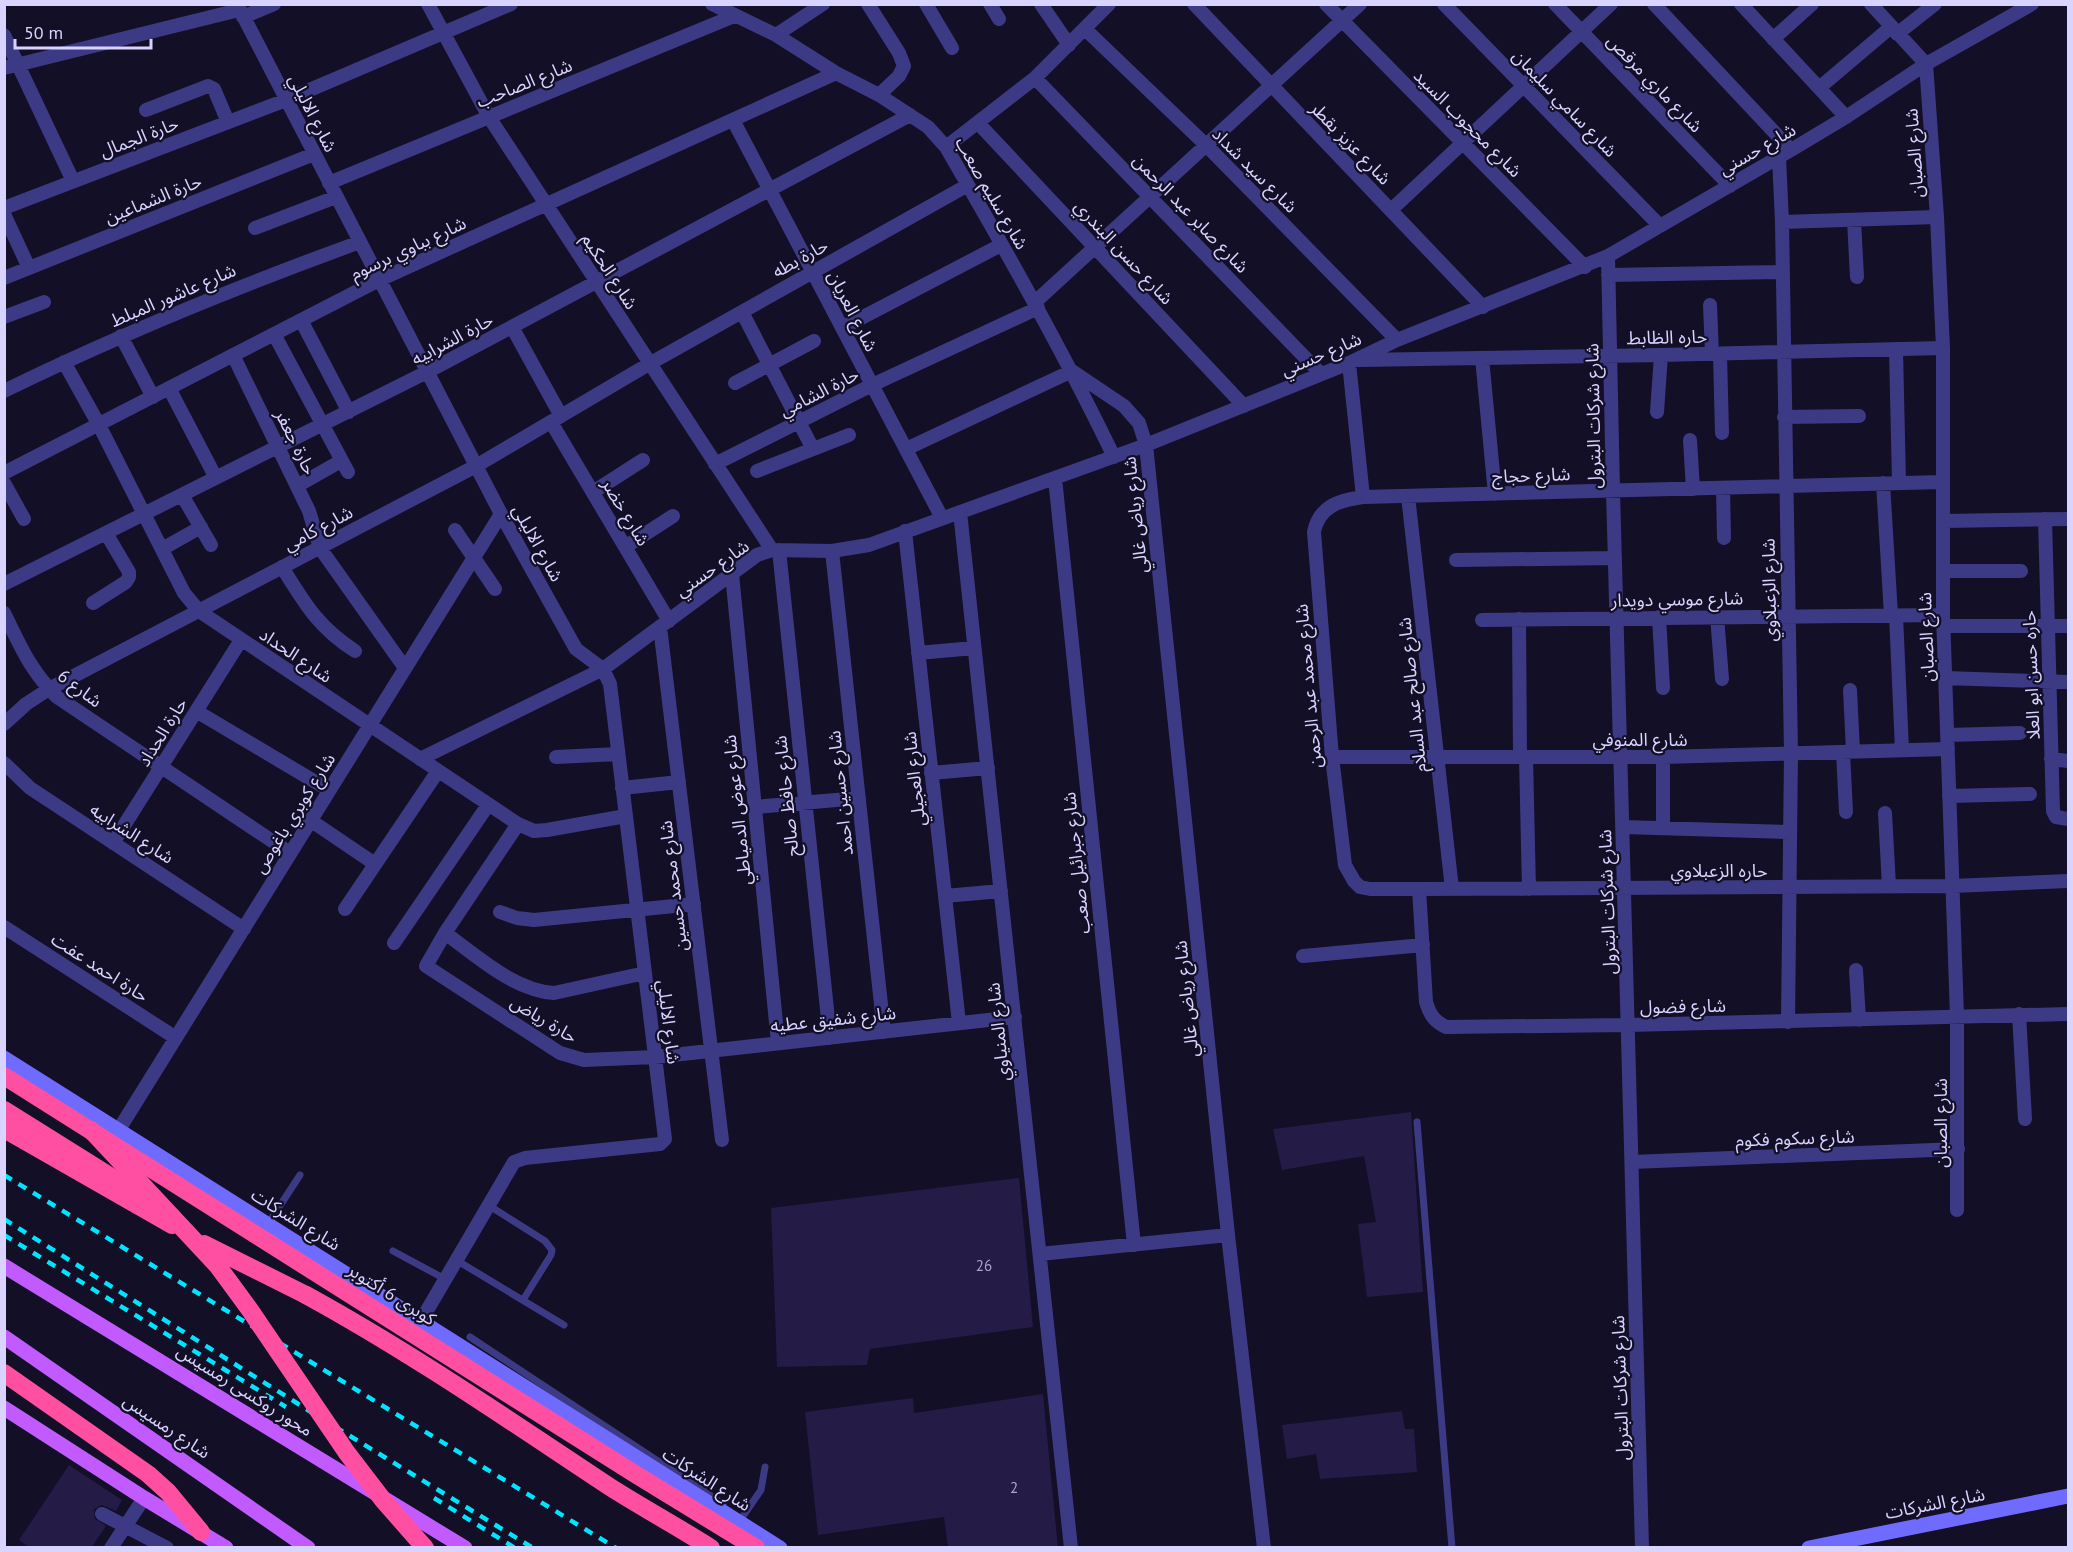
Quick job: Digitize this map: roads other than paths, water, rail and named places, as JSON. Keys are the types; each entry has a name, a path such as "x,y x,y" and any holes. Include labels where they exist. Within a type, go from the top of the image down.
{"highway":[{"name":"كوبرى 6 أكتوبر","path":"4,1076 625,1468 756,1548"},
{"path":"4,1110 127,1188 163,1215 217,1265"},
{"path":"4,1129 210,1248 306,1295 370,1330 612,1488 711,1548"},
{"path":"91,1130 217,1265 347,1453 424,1548"},
{"path":"4,1372 148,1474 168,1492 201,1532"}],"main road":[{"name":"شارع الشركات","path":"4,1058 422,1319 520,1376 741,1520 780,1548"},
{"name":"شارع الشركات","path":"4,1064 94,1123 770,1548"},
{"name":"محور روكسى رمسيس","path":"4,1266 465,1548"},
{"name":"شارع رمسيس","path":"4,1337 308,1548"},
{"path":"4,1408 226,1548"},
{"name":"شارع الشركات","path":"1809,1548 2068,1496"}],"street":[{"path":"11,66 274,4"},
{"name":"شارع الحكيم","path":"428,4 489,117 715,464 775,550"},
{"name":"حارة الجمال","path":"4,208 286,100 512,4"},
{"name":"شارع سليم صعب","path":"712,4 776,36 836,73 879,95 928,128 946,147 1072,371 1114,457"},
{"path":"776,36 822,4"},
{"path":"868,4 904,66 899,76 879,95"},
{"path":"926,4 952,48"},
{"path":"990,4 999,19"},
{"path":"1041,4 1069,45"},
{"path":"946,147 1035,78 1109,4"},
{"name":"شارع عزيز بقطر","path":"1194,4 1483,307"},
{"name":"شارع محجوب السيد","path":"1326,4 1585,267"},
{"name":"حارة الشامي","path":"715,464 1036,305 1095,247 1360,4"},
{"name":"شارع سامي سليمان","path":"1444,4 1660,226"},
{"name":"شارع ماري مرقص","path":"1555,4 1730,186"},
{"path":"1391,210 1611,4"},
{"path":"1654,4 1791,150"},
{"path":"1741,4 1846,117"},
{"path":"1773,39 1812,4"},
{"path":"1871,4 1926,64"},
{"path":"1819,88 1894,30 1935,4"},
{"name":"شارع حسني","path":"420,759 603,669 757,555 775,550 832,551 869,545 1146,445 1352,362 1397,340 1585,267 1779,158 1926,64 2032,4"},
{"name":"شارع الاليلي","path":"240,11 501,514 576,649 603,669 610,684 665,1137 660,1144 519,1160 511,1166 488,1205"},
{"name":"شارع الصاحب","path":"329,183 734,16"},
{"name":"شارع سيد شداد","path":"1084,29 1207,146 1397,340"},
{"path":"4,35 11,66 73,181"},
{"name":"شارع الصبان","path":"1926,64 1937,217 1943,348 1943,621 1957,1016 1958,1210"},
{"name":"شارع بباوي برسوم","path":"4,474 379,280 836,73"},
{"name":"شارع صابر عبد الرحمن","path":"1035,78 1321,374"},
{"path":"146,110 208,86 214,89 228,122"},
{"name":"حارة الشرابيه","path":"4,584 428,372 910,115"},
{"name":"شارع العريان","path":"733,120 942,518"},
{"name":"شارع حسن البندري","path":"978,123 1244,406"},
{"name":"حارة الشماعين","path":"4,278 314,154"},
{"name":"شارع الزعبلاوي","path":"1779,158 1791,753 1788,1022"},
{"name":"حارة بطه","path":"649,364 968,185"},
{"path":"255,228 336,197"},
{"path":"4,214 29,268"},
{"path":"1782,222 1937,217"},
{"path":"1854,220 1857,277"},
{"name":"شارع عاشور المبلط","path":"4,391 121,336 260,278 360,242"},
{"path":"842,328 1001,245"},
{"name":"شارع شركات البترول","path":"1608,256 1642,1548"},
{"path":"1608,275 1783,272"},
{"path":"4,317 44,302"},
{"path":"1710,305 1722,433"},
{"path":"742,312 813,449"},
{"path":"301,320 349,412"},
{"name":"شارع خضر","path":"512,327 593,492 665,624"},
{"path":"274,334 344,466 297,486"},
{"path":"121,336 153,396"},
{"path":"735,383 813,341"},
{"name":"حاره الظابط","path":"1352,362 1943,348"},
{"path":"1896,349 1899,483"},
{"name":"حارة جعفر","path":"233,355 309,511 320,548 405,668"},
{"path":"1657,412 1661,355"},
{"path":"1482,358 1495,494"},
{"name":"شارع الحداد","path":"64,362 99,424 184,593 199,611 518,825 534,831 547,830 626,816"},
{"path":"1352,362 1363,497"},
{"name":"شارع كامي","path":"4,724 26,704 49,689 476,466 649,364"},
{"path":"906,449 1072,371"},
{"name":"شارع سليم صعب","path":"1072,371 1124,406 1139,423 1146,445"},
{"path":"169,388 216,478"},
{"path":"1784,417 1859,416"},
{"path":"757,471 849,435"},
{"path":"1690,440 1694,489"},
{"name":"شارع رياض غالي","path":"1146,445 1228,1235 1264,1548"},
{"path":"593,492 643,460"},
{"name":"شارع جبرائيل صعب","path":"1055,478 1134,1245"},
{"name":"شارع حجاج","path":"1363,497 1942,482"},
{"path":"4,483 24,519"},
{"path":"1883,483 1902,750"},
{"path":"1723,488 1724,538"},
{"path":"182,495 211,545"},
{"name":"شارع صالح عبد السلام","path":"1408,496 1452,889"},
{"name":"شارع محمد عبد الرحمن","path":"1363,497 1346,500 1326,508 1316,522 1314,532 1332,757 1345,865 1360,887 1370,889"},
{"name":"شارع المنياوي","path":"960,512 1071,1548"},
{"name":"شارع كوبري باغوص","path":"118,1131 501,514"},
{"path":"625,547 673,516"},
{"name":"حاره حسن ابو العلا","path":"2045,519 2053,811 2056,817 2068,819"},
{"path":"1942,521 2068,519"},
{"path":"162,549 201,527"},
{"path":"455,530 495,589"},
{"name":"شارع العجيلي","path":"905,531 959,1023"},
{"path":"93,603 129,578 129,572 106,533"},
{"name":"شارع حافظ صالح","path":"775,550 830,1038"},
{"name":"شارع حسين احمد","path":"832,551 884,1032"},
{"path":"1456,560 1615,558"},
{"path":"282,567 311,614 324,628 355,651"},
{"path":"1943,571 2021,571"},
{"name":"شارع عوض الدمياطي","path":"732,573 778,1043"},
{"name":"شارع 6","path":"4,613 40,681 57,697 290,853"},
{"name":"شارع موسي دويدار","path":"1482,620 1894,615 1943,621 2068,626"},
{"path":"1717,616 1722,679"},
{"path":"1659,617 1662,688"},
{"path":"1520,619 1523,757 1530,889"},
{"name":"شارع محمد حسين","path":"665,624 679,782 722,1140"},
{"name":"حارة الحداد","path":"113,843 241,639"},
{"path":"918,653 975,648"},
{"path":"1945,678 2068,682"},
{"path":"1846,812 1850,690"},
{"path":"196,711 329,790"},
{"name":"شارع المنوفي","path":"1332,757 1663,757 1902,750 2020,733"},
{"path":"556,757 618,754"},
{"path":"1663,757 1664,828"},
{"path":"2051,759 2068,761"},
{"name":"شارع الشرابيه","path":"4,763 30,788 243,929"},
{"path":"932,773 988,768"},
{"path":"345,909 438,771"},
{"path":"622,788 679,782"},
{"path":"1949,796 2030,794"},
{"path":"755,807 859,798"},
{"path":"394,943 488,805"},
{"path":"1885,813 1889,886"},
{"path":"310,820 375,864"},
{"path":"518,825 445,933 505,975 540,992 554,993 645,973"},
{"path":"1623,827 1790,832"},
{"name":"حاره الزعبلاوي","path":"1370,889 1953,886 2068,881"},
{"name":"شارع فضول","path":"1419,889 1426,1002 1429,1013 1436,1022 1446,1027 1788,1022 2068,1014"},
{"path":"945,896 1001,891"},
{"path":"500,912 517,918 534,920 694,904"},
{"name":"حارة احمد عفت","path":"4,927 176,1038"},
{"name":"حارة رياض","path":"445,933 426,966 560,1053 584,1060 655,1057"},
{"path":"1303,956 1423,945"},
{"path":"1856,970 1859,1020"},
{"path":"2019,1014 2025,1119"},
{"name":"شارع شفيق عطيه","path":"655,1057 1015,1017"},
{"name":"شارع سكوم فكوم","path":"1632,1162 1959,1149"},
{"path":"422,1319 488,1205"},
{"path":"1040,1254 1228,1235"},
{"path":"111,1548 144,1498"},
{"path":"102,1514 167,1548"}],"lane":[{"path":"1417,1122 1452,1548"},
{"path":"268,1224 300,1175"},
{"path":"488,1205 545,1241 552,1250 523,1300"},
{"path":"393,1251 445,1279"},
{"path":"456,1260 564,1325"},
{"path":"470,1337 520,1376"},
{"path":"741,1520 761,1490 765,1467"}],"railway":[{"path":"4,1175 616,1548"},
{"path":"4,1219 533,1548"},
{"path":"4,1235 286,1407"},
{"path":"434,1498 515,1548"}]}
